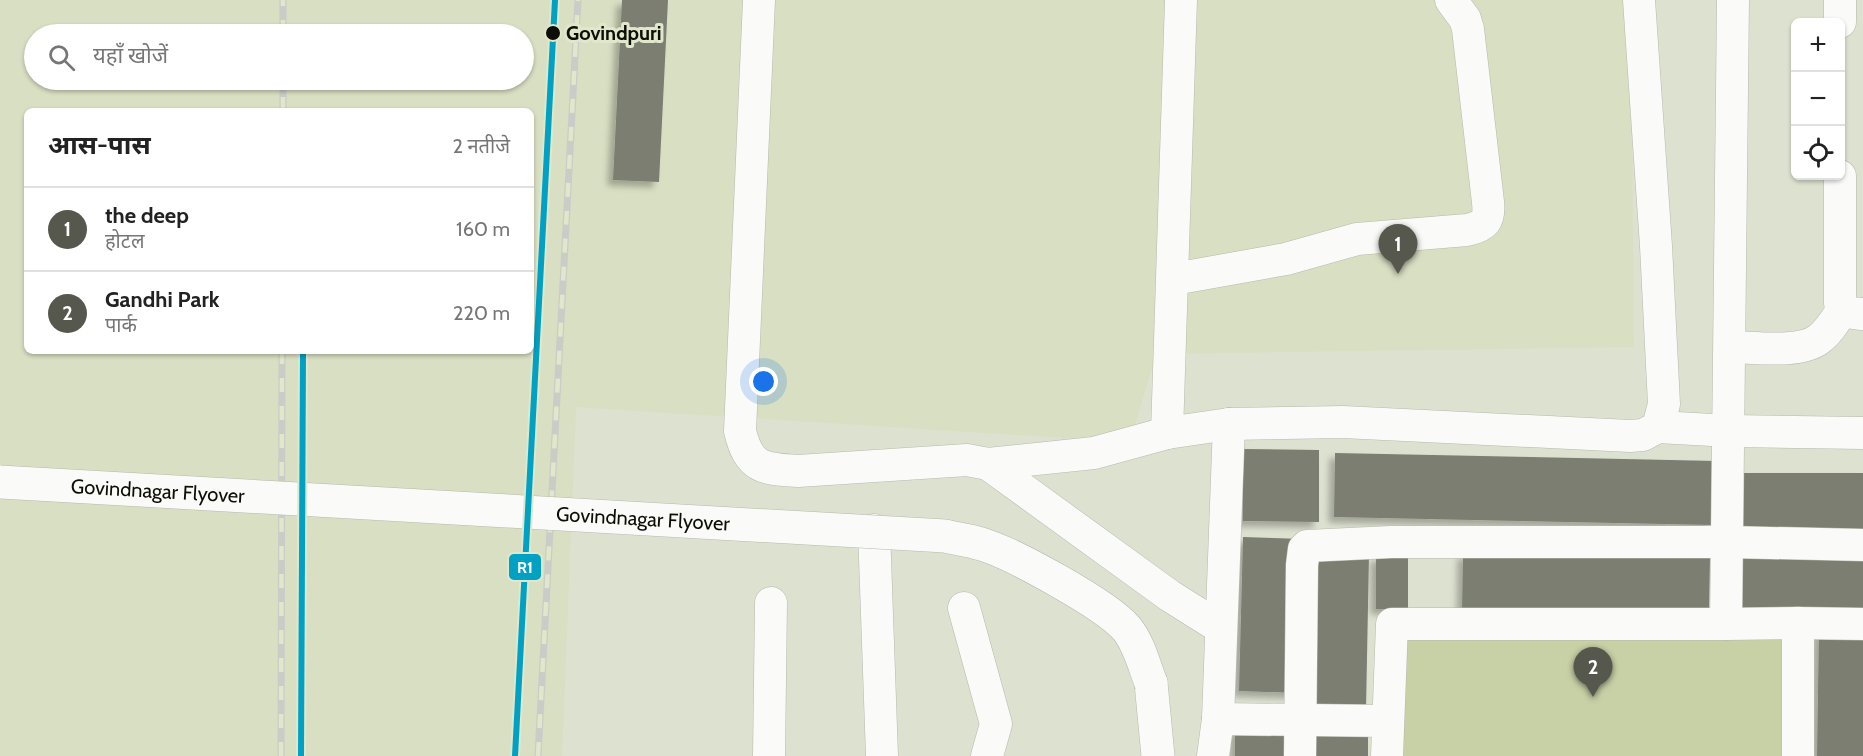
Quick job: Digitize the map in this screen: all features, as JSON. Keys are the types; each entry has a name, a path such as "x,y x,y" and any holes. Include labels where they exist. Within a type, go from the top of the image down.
{"main road":[{"name":"Govindnagar Flyover","path":"0,482 874,531 945,536 982,544 1011,556 1108,611 1127,629 1138,647 1151,683 1158,756"}],"street":[{"path":"759,0 740,431 745,452 756,465 776,470 967,460 988,464 1094,453 1167,433 1229,423 1343,422 1630,436 1643,435 1658,427 1730,431 1863,433"},
{"path":"1167,433 1174,279 1181,0"},
{"path":"1174,279 1308,255 1357,239 1467,230 1484,225 1488,220 1488,202 1468,29 1465,19 1450,0"},
{"path":"1639,0 1656,246 1663,393 1662,413 1658,427"},
{"path":"1726,624 1730,431 1733,0"},
{"path":"1840,0 1840,18"},
{"path":"1730,347 1791,347 1812,344 1853,311 1839,296 1840,180"},
{"path":"1213,756 1218,719 1229,423"},
{"path":"988,464 1170,596 1221,628"},
{"path":"874,531 882,756"},
{"path":"1300,756 1302,565 1304,549 1307,546 1391,542 1728,542 1863,545"},
{"path":"769,756 771,603"},
{"path":"964,608 996,724 987,756"},
{"path":"1798,623 1798,756"},
{"path":"1387,756 1392,624 1863,624"},
{"path":"1218,719 1388,721"}],"shaded area":[{"path":"0,0 1631,0 1634,347 1156,354 1130,442 576,407 562,756 0,756"},
{"path":"1401,634 1786,639 1787,756 1399,756"}],"building":[{"path":"622,0 668,0 659,182 613,180"},
{"path":"1243,449 1319,450 1319,522 1243,521"},
{"path":"1335,453 1716,461 1714,525 1334,517"},
{"path":"1741,473 1863,473 1863,532 1741,532"},
{"path":"1243,537 1303,539 1299,693 1239,691"},
{"path":"1315,552 1369,554 1366,709 1312,708"},
{"path":"1463,553 1710,557 1709,617 1462,612"},
{"path":"1742,553 1863,554 1863,611 1741,610"},
{"path":"1376,556 1408,556 1408,609 1376,609"},
{"path":"1819,628 1863,629 1863,756 1817,756"},
{"path":"1308,727 1368,727 1368,756 1308,756"},
{"path":"1235,728 1294,728 1293,756 1235,756"}],"railway":[{"path":"283,0 283,24"},
{"path":"538,756 578,0"},
{"path":"283,90 283,108"},
{"path":"281,756 282,354"}],"transit line":[{"name":"R1","path":"515,756 555,0"},
{"name":"R1","path":"301,756 303,354"}],"place":[{"name":"Govindpuri","path":"553,33"},
{"name":"the deep","path":"1398,274"},
{"name":"Gandhi Park","path":"1593,697"}]}
